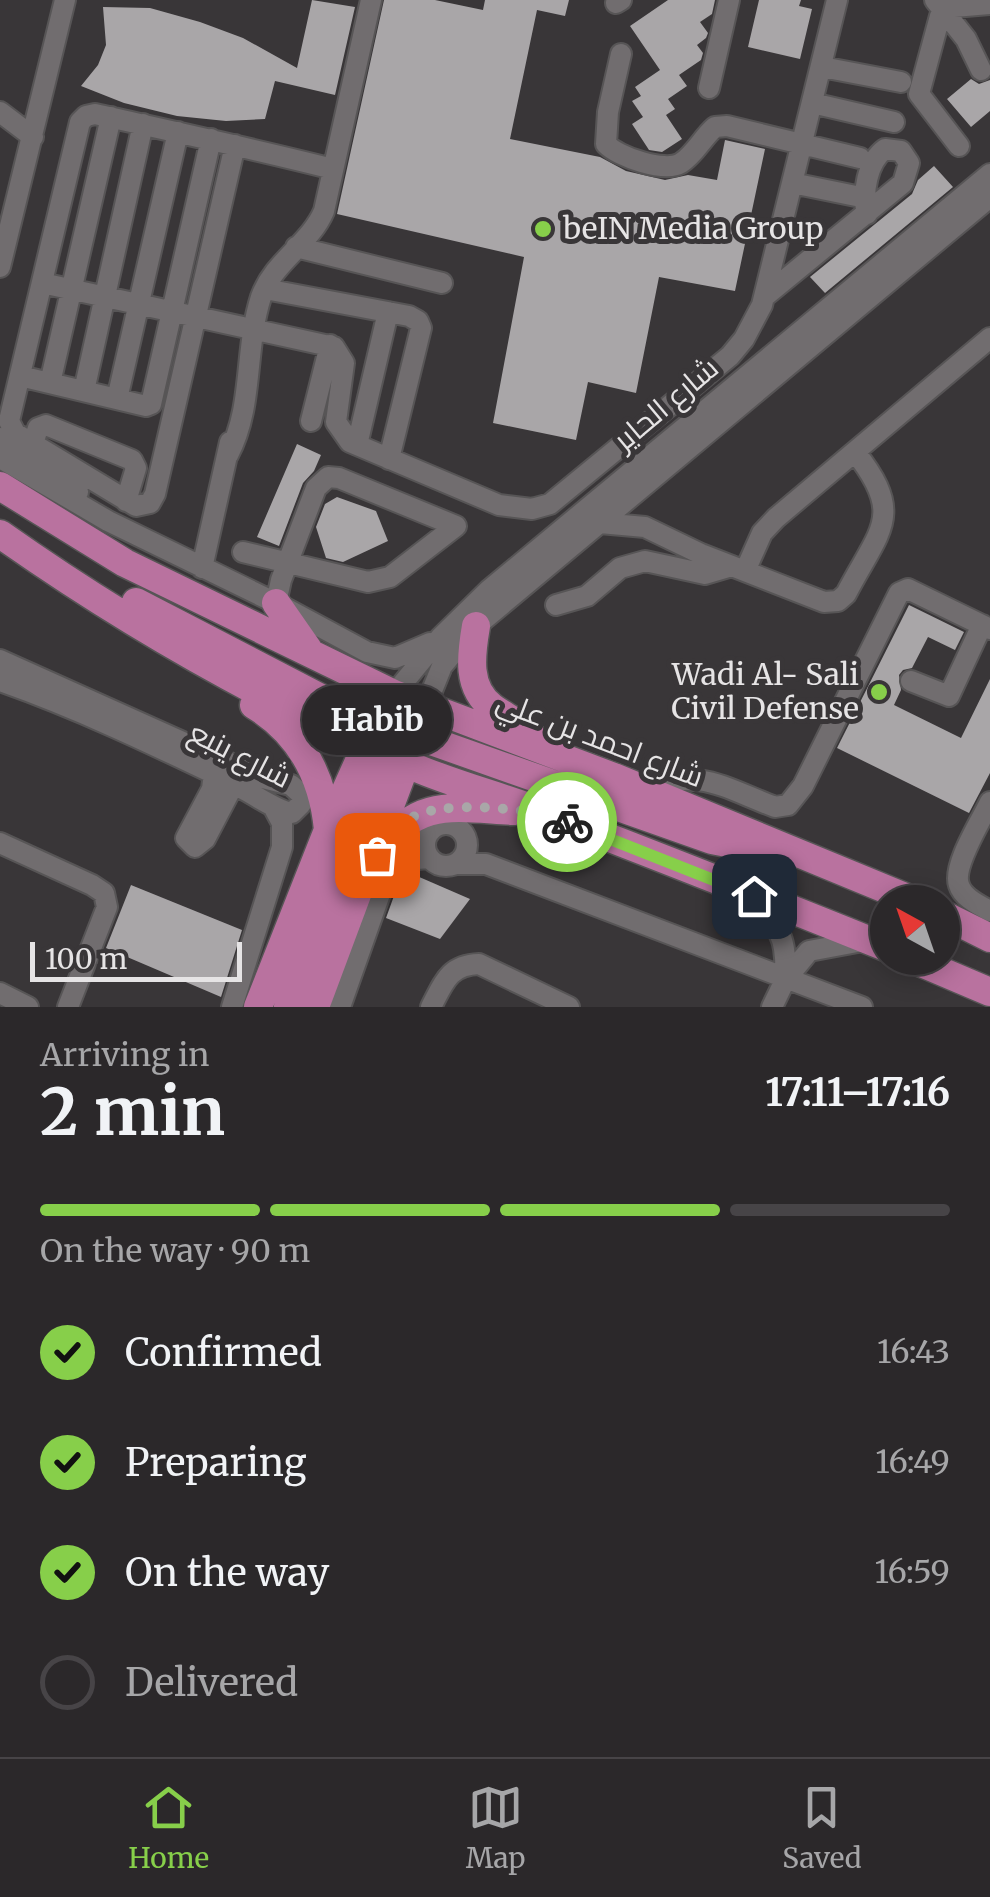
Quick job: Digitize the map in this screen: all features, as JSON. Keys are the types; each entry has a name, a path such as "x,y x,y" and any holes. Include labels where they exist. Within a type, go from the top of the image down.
{"main road":[{"path":"0,486 125,563 308,650"},
{"path":"0,534 209,666 712,840 732,844 773,840"},
{"path":"24,550 103,586 547,814 870,941"},
{"path":"84,590 138,637 275,718 292,734 320,784 328,830"},
{"path":"276,603 308,650 392,732"},
{"path":"476,626 471,655 474,680 491,706 522,724 540,748"},
{"path":"258,1007 328,830 392,732 425,708"},
{"name":"شارع احمد بن علي","path":"425,708 540,748 877,885"},
{"path":"315,1007 364,874 392,732"},
{"path":"288,1007 392,732"},
{"path":"364,874 390,836 408,820 432,809 547,814"},
{"path":"960,922 990,938"},
{"path":"244,1007 271,972"},
{"path":"950,975 990,992"}],"street":[{"path":"1,259 65,0"},
{"path":"202,568 228,456 234,408 265,288 278,266 321,219 370,0"},
{"path":"709,88 728,0"},
{"path":"42,284 330,346 338,350 344,363 336,422 344,436 357,445 499,504 532,509 550,504 730,356 754,322 764,297 837,0"},
{"path":"939,6 990,4"},
{"path":"939,6 985,62"},
{"path":"939,6 919,94 959,146"},
{"path":"621,54 608,112 606,144 623,158 679,165 716,127 727,126 860,158"},
{"path":"822,67 901,82"},
{"path":"812,104 894,122"},
{"path":"0,112 33,137"},
{"path":"235,145 155,494 141,506 126,501 15,433 9,421 80,122 90,114 111,117 235,145 333,169"},
{"path":"50,383 111,117"},
{"path":"84,391 143,124"},
{"path":"116,400 178,132"},
{"path":"20,376 116,400 151,404 212,140"},
{"name":"شارع الحاير","path":"392,732 440,638 514,568 990,174"},
{"path":"764,297 807,264 862,205 792,183"},
{"name":"شارع الحاير","path":"425,708 442,666 476,626 990,198"},
{"path":"296,246 442,284"},
{"path":"773,261 790,267 807,264"},
{"path":"265,288 416,318 420,328 389,459"},
{"path":"357,445 388,312"},
{"path":"556,605 587,596 620,568 645,561 705,574 738,568 769,526 990,338"},
{"path":"311,421 330,346"},
{"path":"33,444 43,424 132,460 135,465 126,501"},
{"path":"64,463 72,436"},
{"path":"0,438 76,490 108,521"},
{"path":"95,482 105,449"},
{"path":"600,523 645,527 824,602 838,600 846,594 882,525 886,508 881,488 855,452"},
{"path":"0,458 108,521 366,652 384,658 413,652 440,638"},
{"path":"242,552 289,564 368,582 379,582 456,526 340,478 328,478 316,488 289,564 281,580 276,603"},
{"path":"644,486 641,514 645,527"},
{"path":"641,788 675,778 693,778 775,807 788,805 803,786 899,593 908,589 986,627 949,696 911,681"},
{"name":"شارع ينبع","path":"0,660 109,716 214,774 238,776 294,786 301,793 301,804 293,813 275,810 238,776 109,716 0,680"},
{"path":"214,774 212,790 186,838 194,847 205,840 238,776"},
{"path":"990,802 957,869 957,883 990,912"},
{"path":"232,1007 282,848 282,823 275,810"},
{"path":"461,855 460,829 442,824 427,835 424,847 429,858 442,866 461,855 862,1007"},
{"path":"0,843 104,893 107,907 68,1007"},
{"path":"340,1007 387,874 405,860 429,858"},
{"path":"724,885 784,938 785,980"},
{"path":"960,916 990,912"},
{"path":"772,1007 785,980 814,948 870,945"},
{"path":"431,1007 449,972 464,964 479,964 569,1007"},
{"path":"0,994 28,1007"}],"building":[{"path":"312,0 355,7 335,95 275,81 265,119 226,121 177,116 124,103 81,86 98,65 106,45 103,7 150,8 200,22 243,38 297,68"},
{"name":"beIN Media Group","path":"384,0 435,0 483,10 485,0 569,0 565,16 537,10 510,139 600,157 626,171 665,180 688,175 717,180 725,140 765,149 735,291 659,277 636,393 588,382 576,440 493,423 524,257 337,214"},
{"path":"668,0 715,0 712,14 700,22 708,33 697,45 703,53 701,60 679,75 687,86 668,99 675,109 666,115 682,139 662,152 649,150 632,124 643,117 632,101 641,96 635,87 660,70 630,26"},
{"path":"759,0 801,0 799,6 812,9 800,59 748,47"},
{"path":"971,79 979,84 990,80 990,111 971,127 947,99"},
{"path":"934,166 953,187 825,293 810,277 912,194 918,180"},
{"path":"297,444 321,455 303,483 279,546 257,537"},
{"path":"337,497 376,511 388,541 343,562 326,558 316,527 325,504"},
{"name":"Wadi Al- Sali Civil Defense","path":"909,605 964,632 955,650 928,637 912,668 899,675 901,690 894,705 961,738 990,679 990,773 969,813 837,748"},
{"path":"410,873 470,899 440,939 386,918 399,882"},
{"path":"131,885 242,930 221,997 106,948"}],"way so far":[{"path":"377,855 408,820 432,809 547,814 567,822"}],"place":[{"name":"beIN Media Group","path":"543,229"},
{"name":"Wadi Al- Sali Civil Defense","path":"879,692"},
{"name":"Habib","path":"377,855"}],"route":[{"path":"567,822 754,896"}]}
